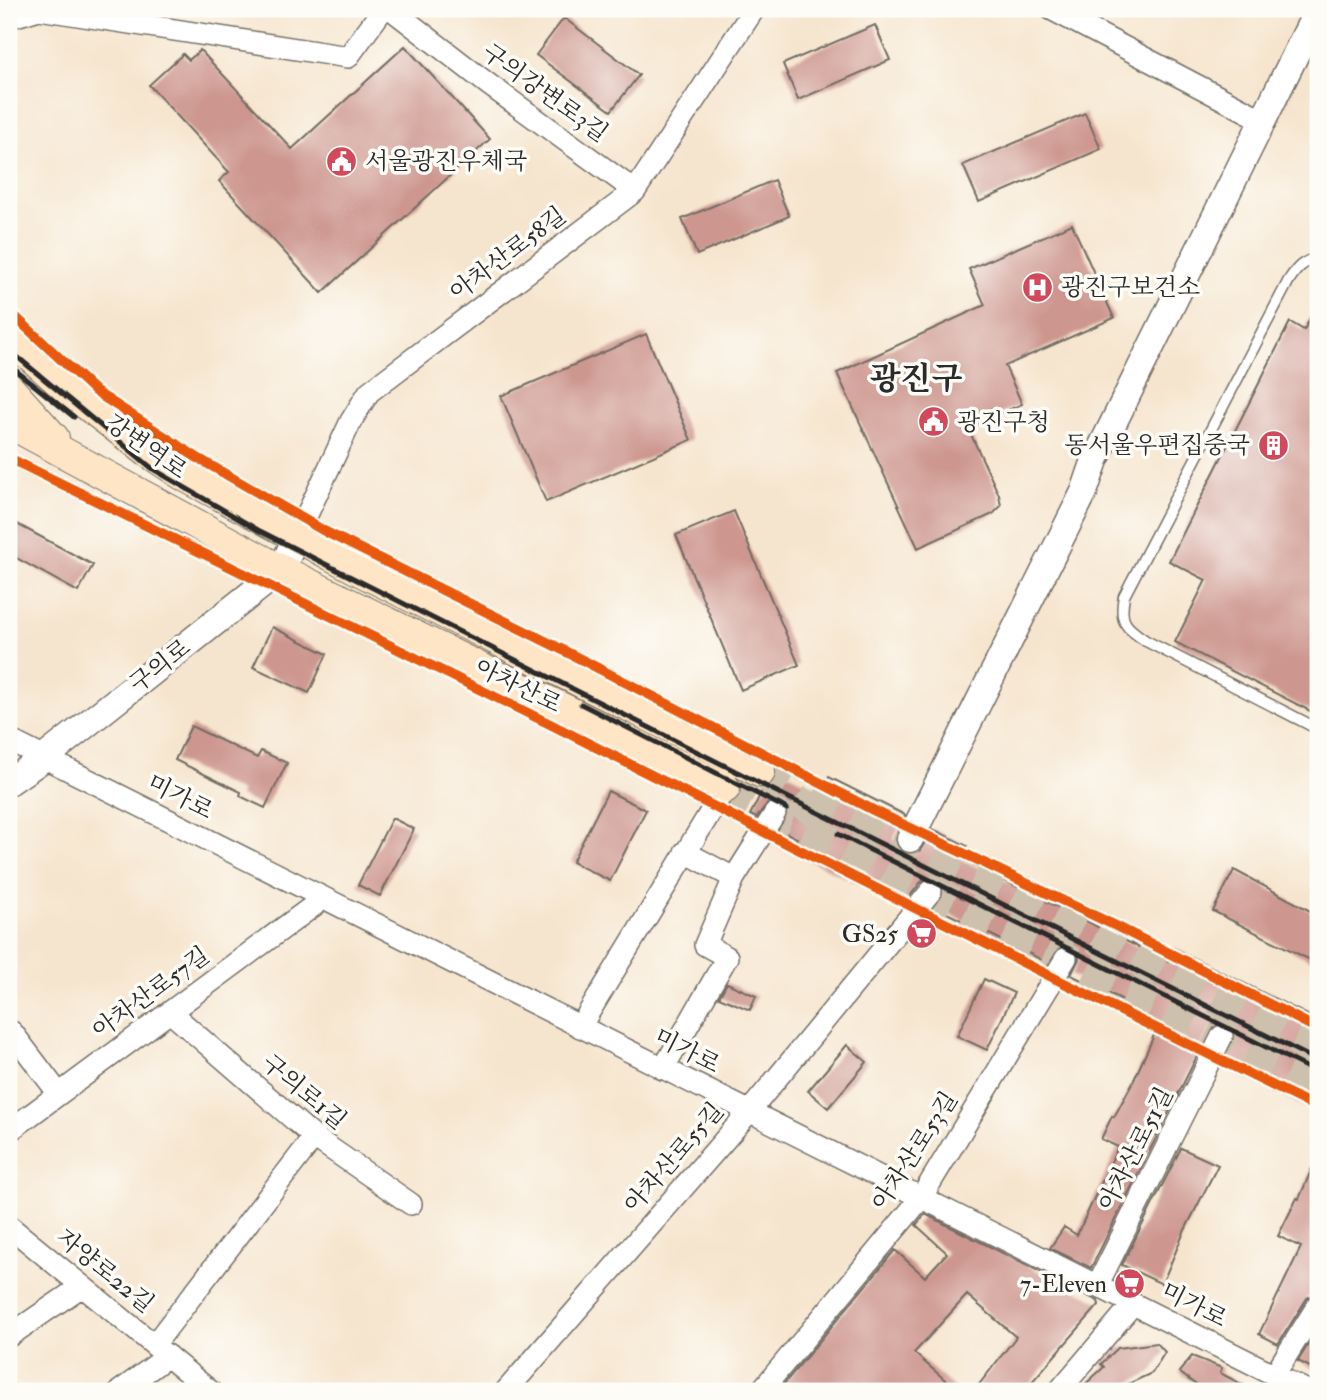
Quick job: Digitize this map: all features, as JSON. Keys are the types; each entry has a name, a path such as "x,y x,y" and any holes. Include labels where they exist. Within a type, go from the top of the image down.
{"main road":[{"name":"강변역로","path":"9,337 74,395 149,453 184,476 296,538"},
{"path":"9,388 66,452"},
{"name":"아차산로","path":"9,423 281,570 725,788"},
{"name":"아차산로","path":"66,452 184,476"},
{"name":"아차산로","path":"296,538 706,745 769,766"},
{"path":"694,773 706,745"}],"street":[{"path":"9,18 39,9 348,57 383,9"},
{"name":"구의강변로3길","path":"391,9 488,84 635,191"},
{"name":"아차산로58길","path":"296,538 351,421 369,392 635,191 754,9"},
{"path":"1051,9 1263,120"},
{"path":"912,835 1084,492 1095,460 1318,9"},
{"name":"구의로","path":"9,782 44,758 281,570 296,538"},
{"name":"미가로","path":"9,740 1290,1385"},
{"name":"아차산로","path":"580,1027 725,788"},
{"path":"663,1069 727,957 705,945 734,878 775,813"},
{"path":"685,852 734,878"},
{"name":"아차산로55길","path":"506,1391 750,1112 931,891"},
{"name":"아차산로57길","path":"9,1131 324,898"},
{"name":"아차산로53길","path":"761,1391 921,1198 1066,958"},
{"name":"구의로1길","path":"170,1012 314,1137 411,1205"},
{"path":"9,1035 12,1032 59,1094"},
{"name":"아차산로51길","path":"1097,1286 1222,1035"},
{"path":"120,1391 161,1350 314,1137"},
{"name":"자양로22길","path":"9,1226 210,1391"},
{"path":"9,1336 82,1286"},
{"path":"1059,1391 1133,1304"},
{"path":"1290,1385 1318,1305"}],"lane":[{"path":"1318,258 1298,266 1289,280 1125,596 1121,611 1124,624 1146,640 1318,729"}],"path":[{"path":"769,766 912,835 1116,926 1318,1029"}],"building":[{"path":"564,18 639,75 611,111 536,55"},
{"path":"875,25 890,60 798,100 783,64"},
{"name":"서울광진우체국","path":"405,46 490,139 322,293 219,181 229,172 149,85 183,54 189,60 200,50 292,149"},
{"path":"1085,113 1101,149 979,202 963,165"},
{"path":"774,180 789,216 697,255 682,219"},
{"path":"1072,224 1114,318 1005,366 1022,404 968,428 999,495 1001,506 993,514 918,548 837,373 985,305 969,269"},
{"name":"동서울우편집중국","path":"1318,302 1318,715 1175,642 1206,580 1169,561 1290,322 1304,330"},
{"path":"646,334 691,440 546,502 501,396"},
{"path":"734,511 799,665 741,690 676,535"},
{"path":"17,524 93,565 78,592 9,554 9,540"},
{"path":"272,627 327,654 309,693 253,667"},
{"path":"191,726 257,758 261,751 287,763 265,808 240,796 241,792 175,760"},
{"path":"776,767 822,790 829,777 905,815 894,839 897,847 904,853 912,855 919,852 933,829 967,846 961,859 1168,962 1174,948 1318,1020 1318,1114 1222,1066 1235,1035 1233,1028 1227,1024 1215,1025 1210,1030 1091,1268 1050,1248 1064,1227 1077,1235 1118,1147 1101,1139 1133,1082 1155,1033 1137,1024 1144,1010 1071,975 1079,959 1072,946 1059,947 1048,963 937,908 931,920 926,918 944,894 943,886 934,878 921,882 902,906 791,851 797,838 780,830 788,814 783,802 770,801 756,818 750,815 763,789 775,780"},
{"path":"608,791 646,810 610,881 572,862"},
{"path":"392,818 414,829 380,896 358,885"},
{"path":"1234,870 1318,915 1318,964 1213,911"},
{"path":"984,979 1014,993 987,1050 957,1036"},
{"path":"727,983 756,996 750,1010 719,997"},
{"path":"847,1045 867,1062 828,1108 808,1091"},
{"path":"1181,1148 1218,1165 1184,1232 1162,1284 1122,1265"},
{"path":"1318,1154 1318,1292 1307,1298 1278,1344 1259,1334 1301,1247 1278,1236 1297,1198 1299,1199"},
{"path":"925,1214 1098,1301 1099,1305 1024,1391 974,1391 1016,1337 967,1295 914,1353 958,1391 778,1391 895,1250 925,1277 947,1253 916,1225"},
{"path":"1318,1329 1318,1371 1298,1361"},
{"path":"1157,1343 1165,1352 1152,1373 1113,1391 1078,1391 1104,1367 1101,1364 1118,1348"},
{"path":"1192,1356 1222,1368 1220,1373 1255,1391 1204,1391 1179,1372"}],"tunnel":[{"path":"760,772 829,824"},
{"path":"725,788 1318,1084"},
{"path":"812,797 1318,1051"}],"railway":[{"path":"9,350 153,469 258,530 1318,1061"},
{"path":"9,365 74,417"},
{"path":"581,704 787,809"},
{"path":"838,834 1318,1073"}],"cycle path":[{"path":"9,311 96,392 196,457 326,532 557,647 875,811 1116,926 1318,1029"},
{"path":"9,458 552,725 1318,1108"}],"place":[{"name":"서울광진우체국","path":"342,161"},
{"name":"광진구보건소","path":"1038,287"},
{"name":"광진구청","path":"934,422"},
{"name":"동서울우편집중국","path":"1273,445"},
{"name":"GS25","path":"921,934"},
{"name":"7-Eleven","path":"1130,1284"}],"district":[{"name":"광진구","path":"916,379"}]}
